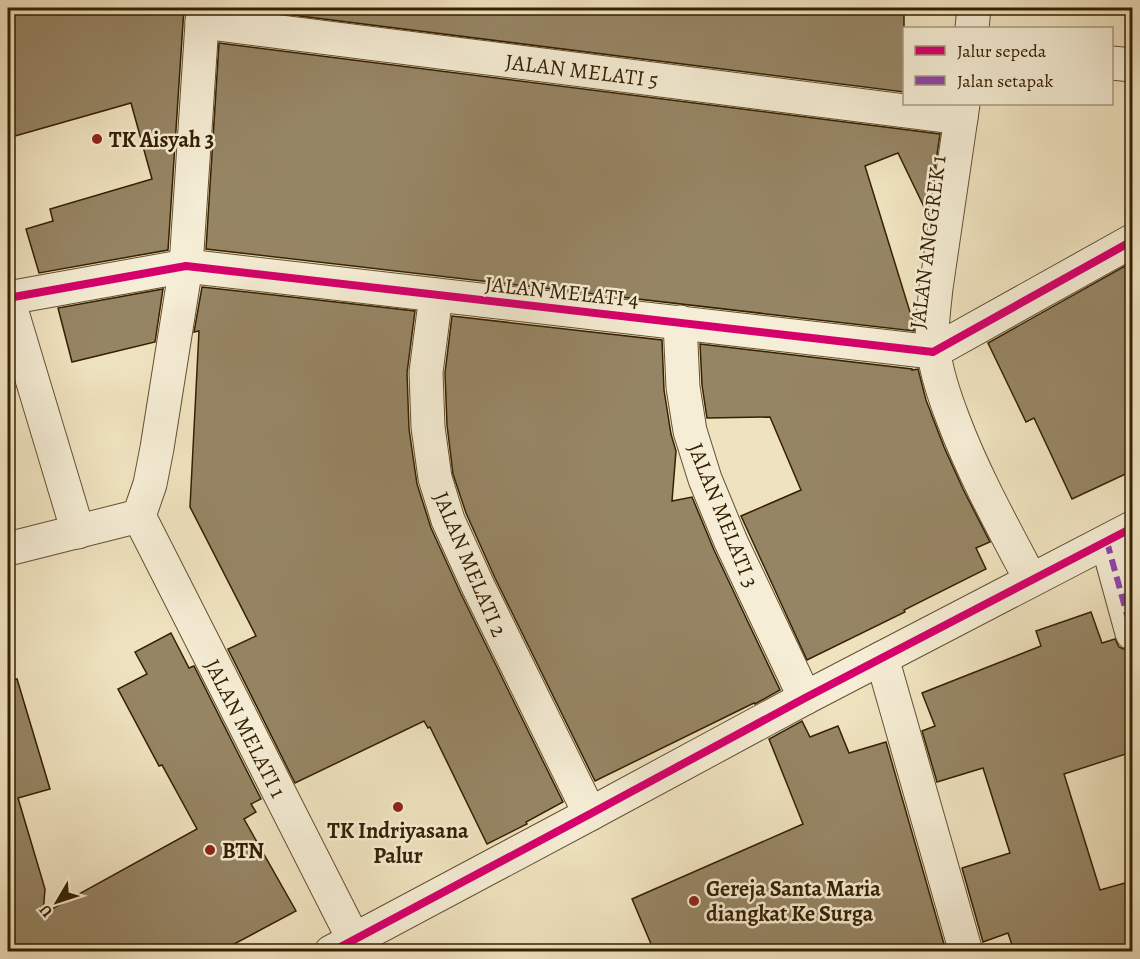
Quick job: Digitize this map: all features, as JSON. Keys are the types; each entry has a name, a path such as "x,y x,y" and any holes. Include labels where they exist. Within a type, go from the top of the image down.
{"street":[{"path":"972,27 974,8"},
{"path":"8,549 139,516 150,484 157,448 186,266 202,15"},
{"name":"JALAN MELATI 5","path":"202,15 903,104"},
{"path":"1113,63 1132,65"},
{"name":"JALAN MELATI 5","path":"914,105 962,111"},
{"name":"JALAN ANGGREK 1","path":"962,111 936,288 933,352 945,396 961,439 999,521 1031,580"},
{"path":"933,352 1132,241"},
{"name":"JALAN MELATI 4","path":"8,299 186,266 933,352"},
{"name":"JALAN MELATI 2","path":"436,295 426,372 428,427 435,478 447,520 590,814"},
{"path":"8,299 78,532"},
{"name":"JALAN MELATI 3","path":"680,322 683,387 690,431 705,479 731,542 805,698"},
{"name":"JALAN MELATI 1","path":"139,516 348,948"},
{"path":"348,948 805,698 1120,535 1132,633"},
{"path":"882,657 966,951"}],"building":[{"name":"TK Aisyah 3","path":"8,8 184,8 168,250 39,273 26,229 53,221 50,209 152,179 131,103 8,138"},
{"path":"237,8 904,8 903,92"},
{"path":"219,43 940,134 928,215 898,153 865,166 914,331 206,249"},
{"path":"1132,262 1132,471 1072,499 1034,418 1026,422 988,343"},
{"path":"202,287 415,311 407,373 409,429 417,484 431,528 461,594 563,802 526,822 527,824 487,844 430,727 428,728 424,721 295,783 228,649 256,636 190,507 199,331 194,332"},
{"path":"163,289 155,342 72,362 58,308"},
{"path":"452,316 662,340 664,390 676,451 672,501 692,497 714,550 780,690 595,781 495,578 466,513 453,474 447,425 445,373"},
{"path":"700,344 918,369 926,400 944,447 990,542 976,548 986,569 807,660 741,516 801,490 770,417 707,418 702,385"},
{"path":"1091,612 1102,643 1115,639 1119,647 1128,651 1132,665 1132,752 1064,774 1100,890 1132,881 1132,951 1014,951 1008,933 983,942 962,868 1010,853 983,768 937,782 922,731 935,726 922,693 1041,646 1036,631"},
{"path":"171,633 189,668 194,666 261,799 251,804 256,812 244,819 296,911 221,951 8,951 8,681 17,679 50,789 18,798 45,889 43,914 197,829 162,765 159,766 118,689 147,674 135,652"},
{"path":"802,721 810,737 838,726 849,753 886,742 946,951 654,951 632,899 803,824 769,739"}],"marked path":[{"path":"1107,542 1132,633"}],"cycle path":[{"path":"8,298 186,266 933,352 1132,241"},
{"path":"331,952 805,698 1132,528"}],"place":[{"name":"TK Aisyah 3","path":"97,139"},
{"name":"TK Indriyasana Palur","path":"398,807"},
{"name":"BTN","path":"210,850"},
{"name":"Gereja Santa Maria diangkat Ke Surga","path":"694,901"}]}
